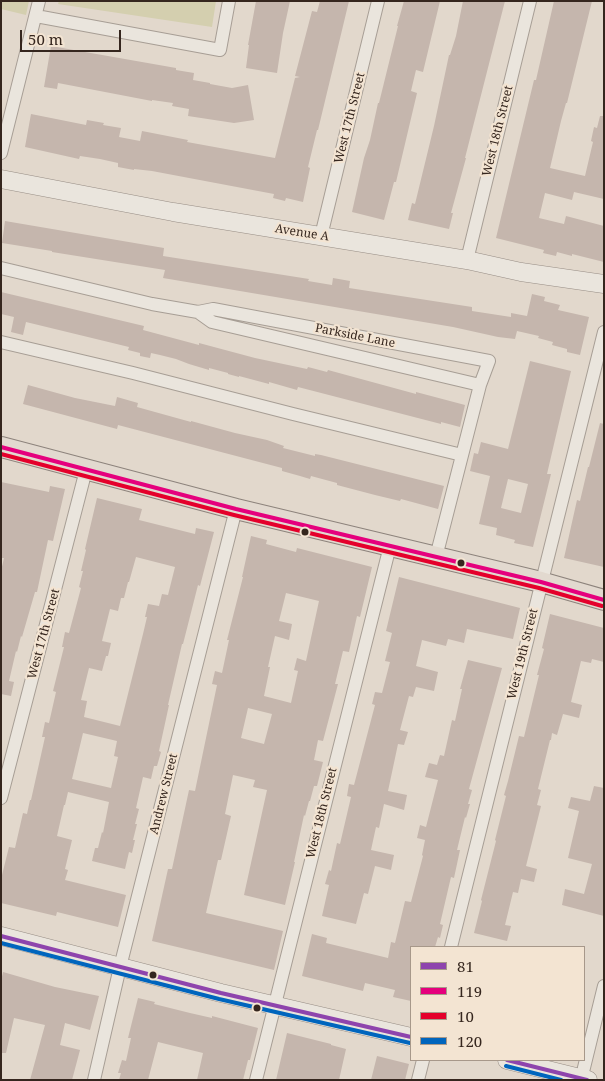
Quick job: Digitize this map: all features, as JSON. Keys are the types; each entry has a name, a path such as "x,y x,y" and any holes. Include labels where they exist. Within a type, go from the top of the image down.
{"main road":[{"path":"1,447 236,509 541,582 604,600"}],"street":[{"path":"1,153 40,1"},
{"path":"36,16 220,50 229,1"},
{"name":"West 17th Street","path":"321,236 378,1"},
{"name":"West 18th Street","path":"467,260 530,1"},
{"name":"Avenue A","path":"1,179 173,212 467,260 520,272 604,284"},
{"name":"Parkside Lane","path":"1,268 152,304 198,312 213,309 489,361 480,385 436,557"},
{"name":"Parkside Lane","path":"198,312 212,322 480,385"},
{"name":"West 19th Street","path":"451,946 604,332"},
{"path":"1,342 462,455"},
{"name":"West 17th Street","path":"1,798 86,470"},
{"name":"Andrew Street","path":"94,1080 120,967 236,509"},
{"name":"West 18th Street","path":"256,1080 390,546"},
{"path":"1,936 274,1006 410,1037"},
{"path":"511,1061 584,1079 604,986"},
{"path":"418,1080 423,1061"}],"shaded area":[{"path":"1,1 29,1 26,15 1,9"},
{"path":"59,1 216,1 212,27 58,4"}],"building":[{"path":"256,1 290,1 277,73 246,68"},
{"path":"320,1 349,1 308,167 310,168 303,202 286,198 285,201 273,198 274,194 152,171 118,167 118,163 100,159 80,156 79,159 25,147 31,114 86,125 87,120 104,123 103,125 121,128 119,137 140,141 142,131 188,140 187,142 275,158 295,78 300,77 295,76 312,11 317,12"},
{"path":"404,1 440,1 423,72 416,70 411,91 417,93 396,182 394,182 384,220 352,212"},
{"path":"463,1 505,1 451,213 453,213 449,229 408,220 412,203 415,204"},
{"path":"554,1 592,1 550,168 585,176 593,142 591,141 594,127 597,128 600,116 604,116 604,199 574,192 572,200 545,193 539,218 564,224 566,216 604,226 604,262 557,252 556,256 543,253 544,250 496,238"},
{"path":"51,46 176,68 176,70 194,73 193,80 210,84 232,88 248,85 254,120 234,123 188,116 189,109 172,106 173,103 152,101 58,83 57,89 44,87"},
{"path":"5,221 164,248 163,256 309,279 308,281 332,285 333,278 350,281 349,288 472,307 472,311 511,317 511,313 527,316 532,294 545,297 544,301 560,305 558,310 589,317 580,355 567,352 567,349 552,345 553,342 538,338 539,336 517,331 515,339 498,337 453,327 163,278 165,270 2,243"},
{"path":"1,292 144,326 143,330 199,345 199,343 307,369 308,367 327,372 328,370 465,405 460,427 441,422 441,424 298,387 297,390 209,368 209,370 151,353 150,358 140,356 140,353 128,350 129,347 26,322 23,335 11,332 14,317 1,314"},
{"path":"530,361 571,371 547,474 551,474 533,547 514,543 515,540 496,535 497,528 479,524 490,476 470,471 474,453 478,454 481,442 508,449","holes":["508,479 528,484 521,513 501,508"]},
{"path":"28,385 75,398 115,406 117,397 138,403 137,407 267,440 284,446 283,448 315,456 315,454 321,455 444,486 438,509 401,499 400,501 375,495 311,476 310,479 282,471 282,468 118,425 117,429 23,404"},
{"path":"600,423 604,424 604,567 564,558 577,500 580,501"},
{"path":"1,482 49,492 50,486 65,489 53,541 48,540 37,592 35,592 16,651 9,681 14,682 11,696 1,694 1,571 4,558 1,558"},
{"path":"97,498 142,509 139,520 195,534 196,528 214,532 182,644 157,766 154,766 151,779 143,777 136,808 139,809 135,824 137,824 133,840 135,840 132,853 129,852 125,869 92,861 95,848 98,848 103,833 109,802 68,792 64,805 57,836 72,840 65,869 68,870 65,880 126,895 118,927 57,912 56,916 1,903 1,879 9,847 15,848 23,813 27,814 31,800 45,737 42,737 45,722 49,723 56,692 53,691 64,647 62,647 65,632 69,633 81,588 79,587 85,549","holes":["136,557 175,567 168,595 162,594 159,606 148,604 145,617 147,617 120,726 84,717 87,701 81,700 89,668 102,671 106,656 108,656 111,643 102,641 110,609 118,611 121,598 124,598","83,733 117,741 114,756 118,757 111,788 72,779"]},
{"path":"251,536 267,540 266,544 296,552 297,548 372,567 360,617 357,616 349,652 343,651 335,684 338,684 323,741 318,740 314,760 323,762 317,786 314,786 304,815 285,905 244,895 267,790 253,787 255,780 233,775 225,814 231,816 221,860 218,860 206,913 283,931 274,970 152,941 168,869 172,869 189,790 195,791 217,685 212,684 215,671 222,673 229,640 227,640","holes":["286,593 319,601 306,661 297,658 294,670 298,671 291,703 264,696 275,636 289,640 292,624 279,621","248,708 272,714 264,744 241,738"]},
{"path":"399,577 520,608 513,639 467,629 464,643 448,639 446,646 422,640 416,666 438,672 434,691 416,687 413,697 409,696 400,730 408,732 404,745 398,744 388,791 407,795 404,810 384,804 379,828 376,827 371,850 394,855 391,870 375,866 368,894 364,893 356,924 322,916 329,885 325,884 329,870 331,871 337,843 340,844 351,797 347,796 349,784 354,785 375,705 372,704 375,692 382,693 390,662 385,661 392,633 386,631"},
{"path":"550,614 604,628 604,662 592,659 591,663 581,661 571,702 582,705 579,718 563,714 557,735 552,733 538,789 541,790 537,805 541,806 526,866 537,869 534,882 521,879 518,893 513,892 505,925 511,926 507,941 474,933 506,796 504,795 519,736 524,737 539,675 537,675"},
{"path":"468,660 502,668 469,789 472,790 468,804 470,804 457,850 460,850 454,878 451,877 440,924 443,925 440,938 438,937 435,946 410,946 410,1001 393,997 395,990 365,983 363,991 302,976 312,934 327,938 326,943 388,958 391,942 395,943 405,901 411,902 423,856 425,840 417,838 420,825 426,827 438,780 425,777 429,763 437,765 440,755 444,756 452,720 455,721 462,689 460,689"},
{"path":"594,786 604,788 604,916 562,905 565,889 584,894 592,864 568,858 579,811 568,808 571,797 590,801"},
{"path":"3,972 55,987 99,996 90,1030 65,1023 60,1045 80,1050 72,1080 30,1080 45,1025 14,1018 6,1053 1,1053 1,981"},
{"path":"138,998 155,1002 154,1004 258,1028 243,1080 197,1080 203,1053 158,1042 148,1080 119,1080 121,1073 118,1073 122,1060 126,1061 131,1038 128,1038"},
{"path":"287,1033 346,1049 339,1080 276,1080"},
{"path":"377,1056 409,1064 405,1080 371,1080"}],"transit line":[{"name":"119","path":"1,447 236,509 541,582 604,600"},
{"name":"10","path":"1,454 234,515 539,588 602,606"},
{"name":"81","path":"1,936 221,993 410,1037"},
{"name":"120","path":"1,943 219,999 410,1043"},
{"name":"81","path":"511,1061 587,1080"},
{"name":"120","path":"506,1066 561,1080"}]}
